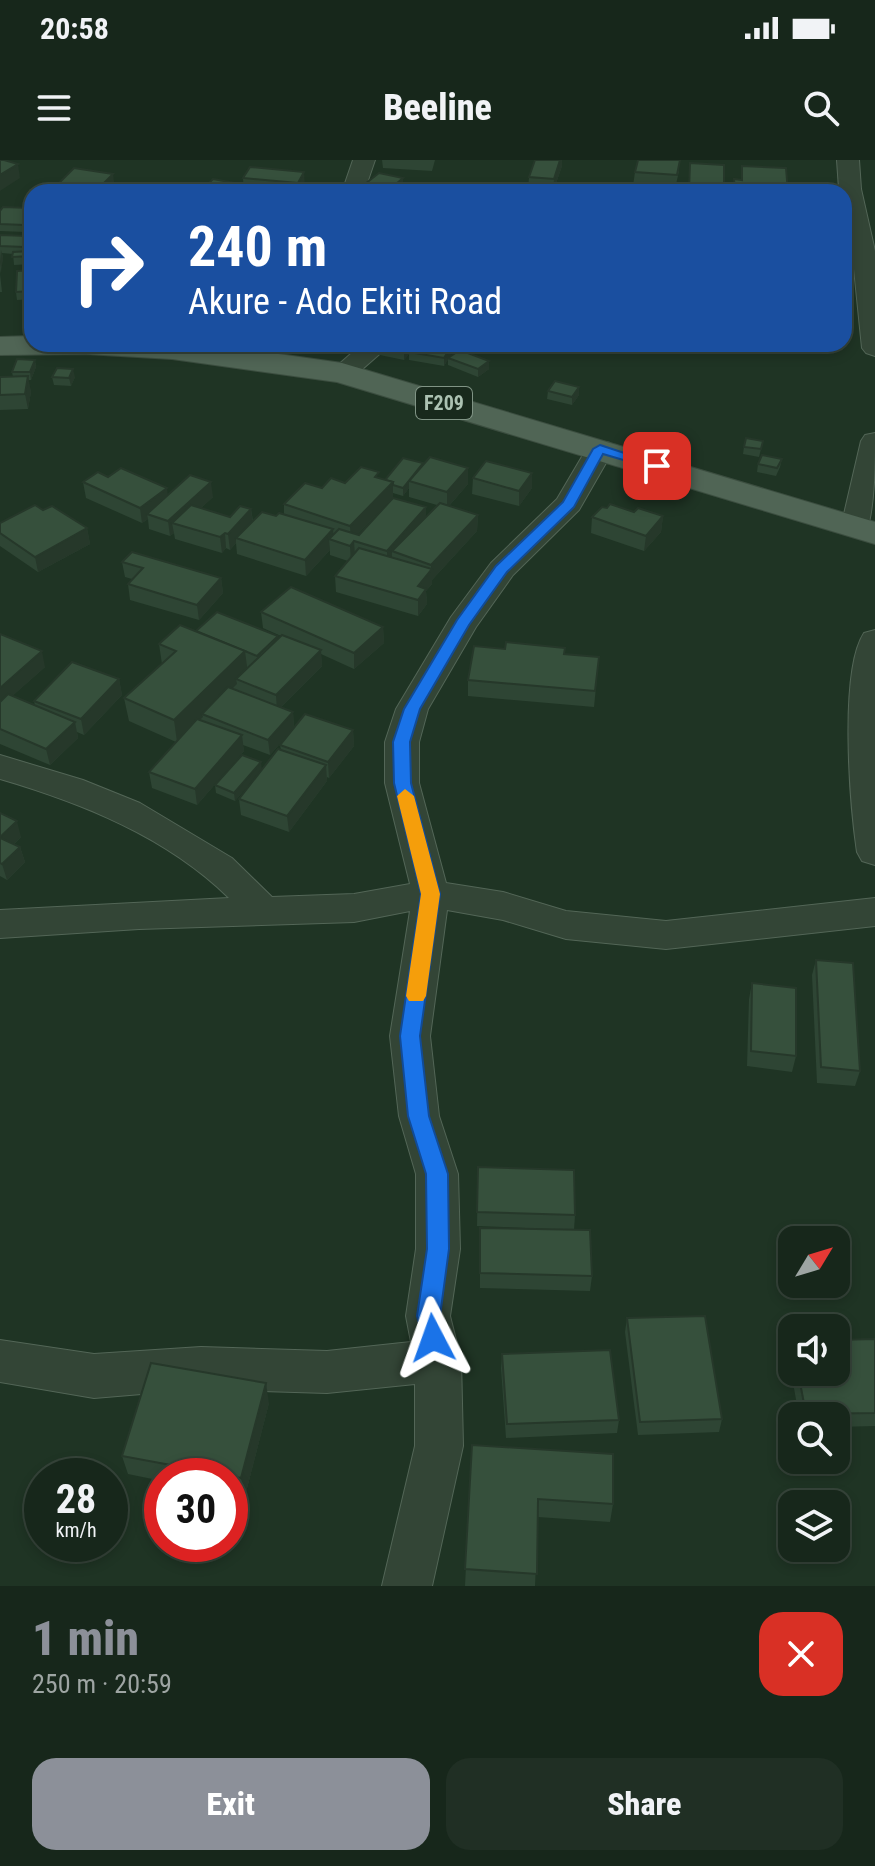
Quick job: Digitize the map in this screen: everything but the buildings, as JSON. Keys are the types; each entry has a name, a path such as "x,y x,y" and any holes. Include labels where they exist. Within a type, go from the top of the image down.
{"main road":[{"name":"F209","path":"0,346 24,346"},
{"name":"F209","path":"268,352 866,530"}],"street":[{"path":"356,184 364,160"},
{"path":"848,160 850,184"},
{"path":"852,216 855,257 875,348"},
{"path":"342,373 368,352"},
{"path":"866,530 875,441"},
{"path":"407,1586 439,1446 438,1360 428,1316 438,1249 437,1174 419,1116 410,1036 431,894 402,783 402,742 412,709 478,602 502,569 569,504 600,449"},
{"path":"875,640 869,657 864,732 866,799 875,852"},
{"path":"0,767 71,788 128,812 219,867 264,911"},
{"path":"0,924 139,915 354,908 431,894 503,906 566,925 666,935 875,912"},
{"path":"0,1361 94,1376 201,1368 327,1372 438,1360"}],"slow traffic":[{"path":"405,796 431,894 416,996"}],"route":[{"path":"433,1338 428,1316 438,1249 437,1174 419,1116 410,1036 431,894 402,783 402,742 412,709 462,624 502,569 569,504 600,449 657,466"}]}
